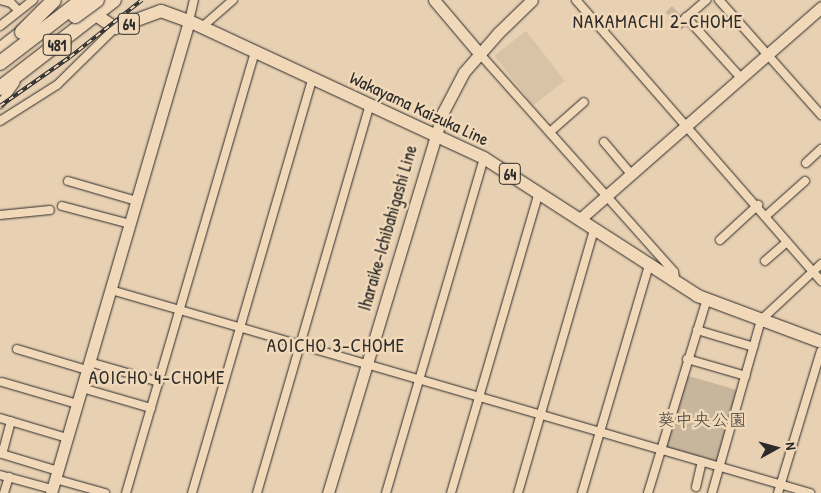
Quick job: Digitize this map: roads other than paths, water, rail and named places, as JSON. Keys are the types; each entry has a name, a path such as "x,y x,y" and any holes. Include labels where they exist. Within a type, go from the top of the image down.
{"highway":[{"path":"24,39 56,0"},
{"name":"481","path":"0,43 56,0"},
{"path":"0,63 64,0"},
{"path":"24,39 82,0"},
{"path":"0,50 97,0"},
{"name":"481","path":"0,88 114,0"}],"main road":[{"name":"64","path":"74,0 115,28"},
{"name":"Wakayama Kaizuka Line","path":"115,28 161,11 189,21 484,158 676,283 707,299 821,342"}],"street":[{"path":"0,0 11,3 19,11"},
{"path":"0,26 33,0"},
{"path":"54,483 194,0"},
{"path":"202,27 233,0"},
{"path":"434,0 674,272 676,283"},
{"name":"Iharaike-Ichibahigashi Line","path":"328,493 434,135 456,86 480,53 532,0"},
{"path":"576,0 758,205 821,281"},
{"path":"680,23 706,0"},
{"path":"719,0 821,115"},
{"path":"580,219 821,7"},
{"path":"686,17 741,78"},
{"path":"0,121 57,85 115,28"},
{"path":"126,493 255,52"},
{"path":"0,104 33,64"},
{"path":"192,493 312,79"},
{"path":"550,132 584,102"},
{"path":"256,493 370,104"},
{"path":"604,142 631,174"},
{"path":"806,163 821,149"},
{"path":"386,493 484,158"},
{"path":"68,181 137,201"},
{"path":"766,215 805,181"},
{"path":"451,493 539,193"},
{"path":"720,240 758,205"},
{"path":"62,206 130,224"},
{"path":"0,215 50,210"},
{"path":"518,493 594,229"},
{"path":"765,261 787,242"},
{"path":"712,493 761,320 821,264"},
{"path":"582,493 649,265"},
{"path":"111,290 810,493"},
{"path":"648,493 687,359 707,299"},
{"path":"698,330 754,347"},
{"path":"17,349 159,382"},
{"path":"778,493 821,351"},
{"path":"687,359 746,376"},
{"path":"2,382 77,404"},
{"path":"82,388 151,408"},
{"path":"0,418 67,438"},
{"path":"11,421 2,454 54,483"},
{"path":"696,487 702,462"},
{"path":"0,475 105,493"},
{"path":"4,493 8,477"}],"railway":[{"path":"0,106 70,57 142,0"}],"district":[{"name":"NAKAMACHI 2-CHOME","path":"658,22"},
{"name":"AOICHO 3-CHOME","path":"336,346"},
{"name":"AOICHO 4-CHOME","path":"157,378"}],"park label":[{"name":"葵中央公園","path":"702,420"}]}
